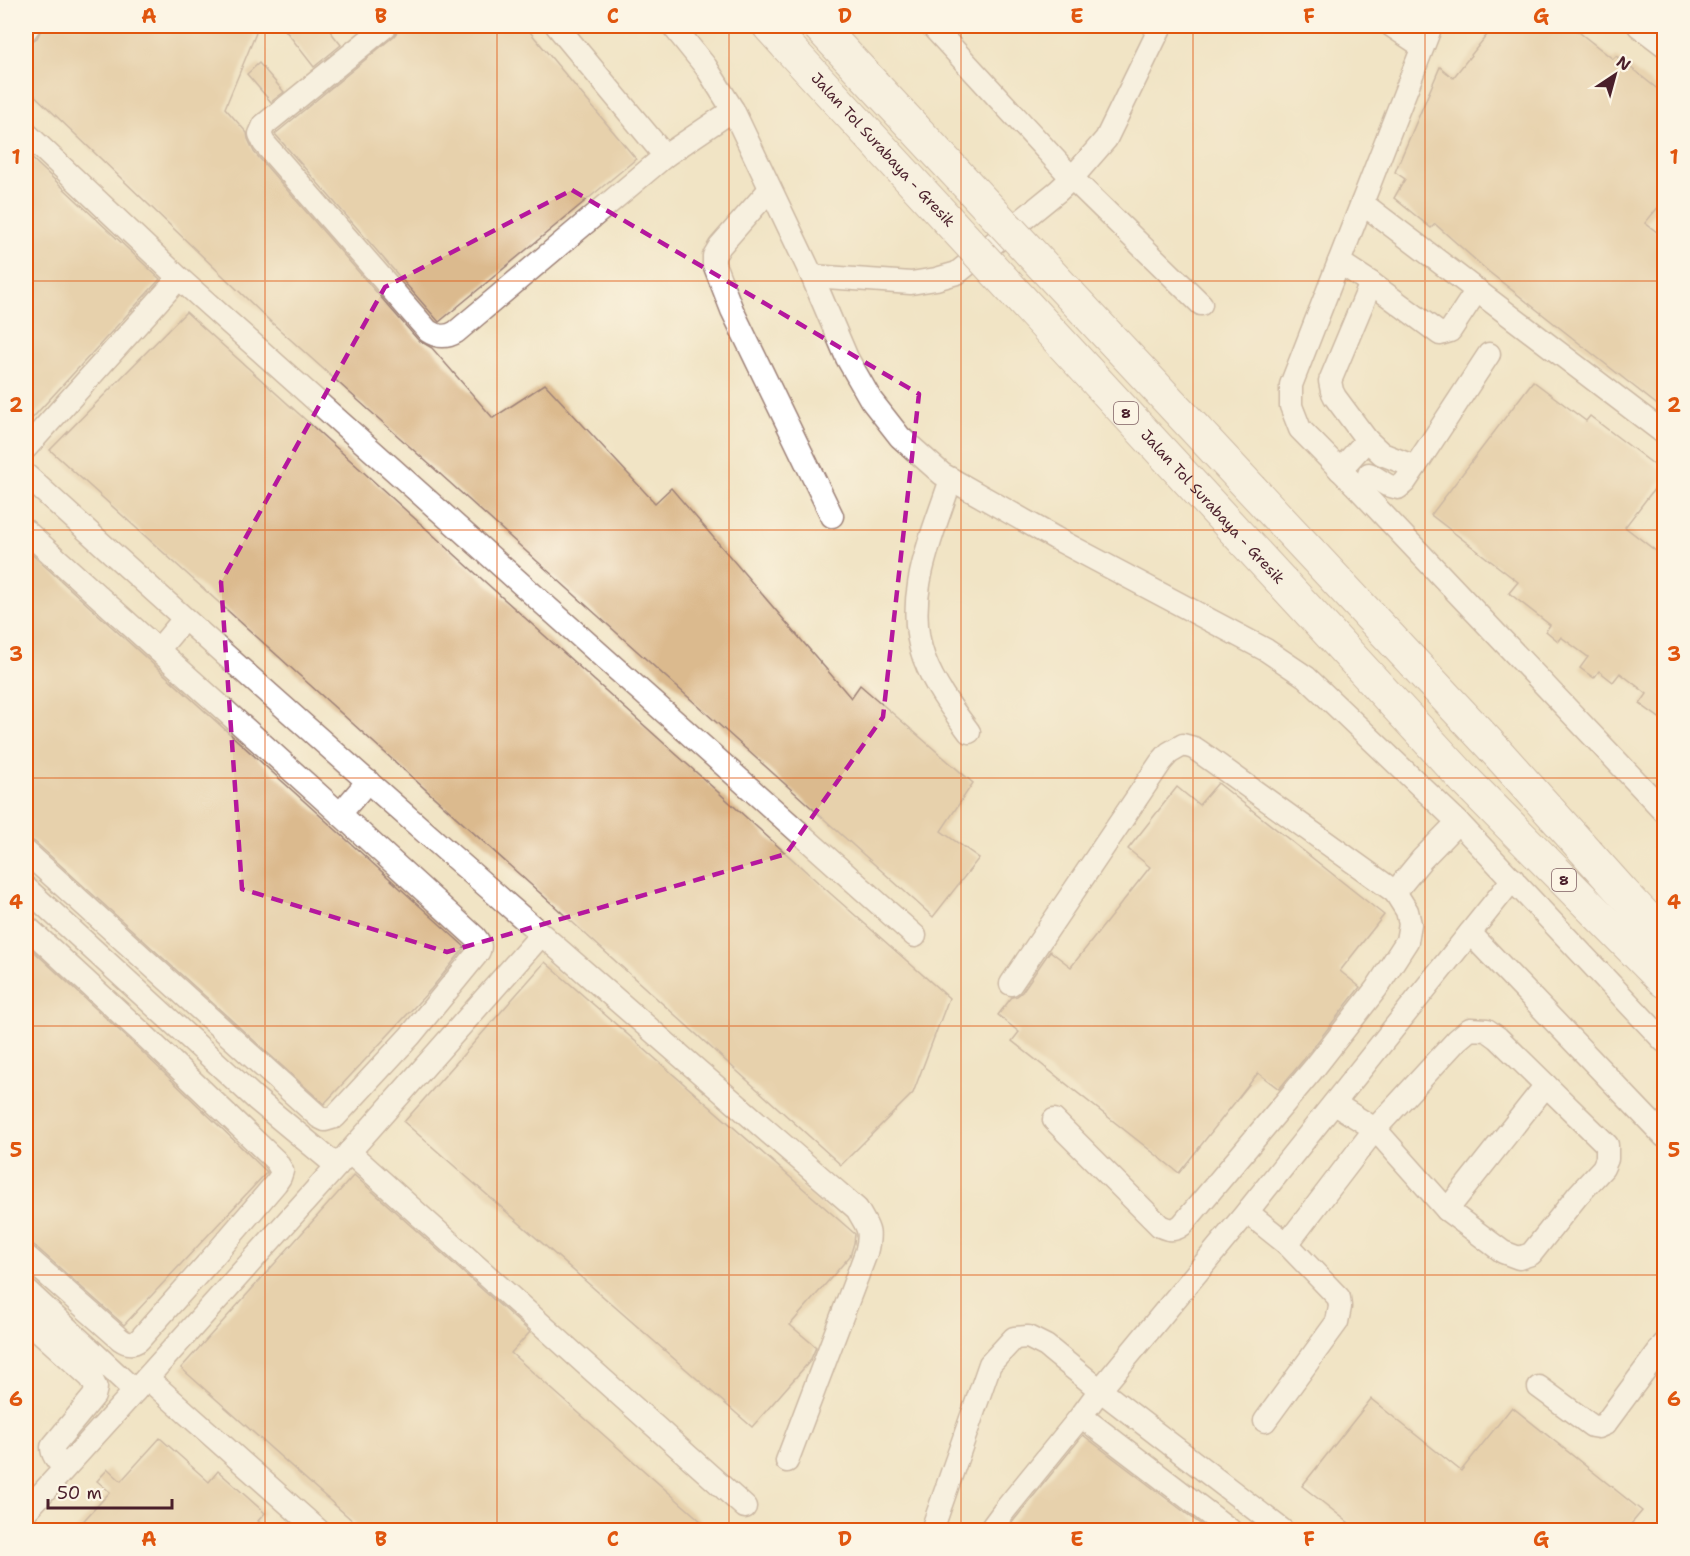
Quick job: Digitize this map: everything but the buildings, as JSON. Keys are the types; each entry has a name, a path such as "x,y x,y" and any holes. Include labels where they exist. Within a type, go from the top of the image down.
{"highway":[{"name":"8","path":"819,26 1495,750 1623,893 1665,936"},
{"name":"Jalan Tol Surabaya - Gresik","path":"779,36 1464,779 1665,981"}],"street":[{"path":"26,30 29,26"},
{"path":"386,26 264,125 260,134 264,143 433,334 444,336 456,332 665,156 733,110"},
{"path":"557,26 665,156"},
{"path":"674,26 706,67 733,110 812,276 847,358 871,400 900,437 942,474 1055,538 1266,650 1306,677 1458,822 1665,1041"},
{"path":"932,26 1072,178 1201,304"},
{"path":"812,276 911,283 957,273 1072,178 1106,139 1161,26"},
{"path":"1639,26 1665,45"},
{"path":"1396,28 1427,36 1291,385 1291,406 1300,429 1340,470 1363,481 1398,488 1405,482 1489,354"},
{"path":"26,133 179,278 915,936"},
{"path":"770,189 720,246 714,256 714,264 732,310 832,516"},
{"path":"1362,203 1665,433"},
{"path":"1339,262 1440,334 1450,331 1477,290"},
{"path":"27,445 179,278"},
{"path":"1371,283 1330,381 1332,391 1375,447 1415,467"},
{"path":"1340,470 1375,447"},
{"path":"1363,481 1375,447"},
{"path":"26,475 184,619 541,935 857,1209 870,1236 866,1253 787,1461"},
{"path":"951,479 922,566 918,586 917,630 923,657 939,690 969,732"},
{"path":"1363,481 1660,800"},
{"path":"26,531 340,814 480,944 477,954 410,1036 335,1117 325,1120 26,852"},
{"path":"158,650 184,619"},
{"path":"1011,984 1161,762 1169,753 1183,745 1200,752 1395,892 1407,911 1410,924 1407,941 1376,989 1315,1067 1182,1226 1175,1230 1160,1226 1054,1120"},
{"path":"340,814 368,781"},
{"path":"1395,892 1422,859 1458,822"},
{"path":"990,1530 1100,1390 1335,1104 1513,879"},
{"path":"26,888 256,1098 343,1159 745,1507"},
{"path":"26,926 276,1161 282,1171 276,1183 206,1265 134,1343 125,1343 120,1339 26,1256"},
{"path":"1470,933 1665,1136"},
{"path":"26,1511 541,935"},
{"path":"143,1034 180,991"},
{"path":"1287,1244 1374,1129 1456,1040 1470,1029 1487,1030 1498,1038 1607,1145 1607,1159 1603,1168 1578,1195 1532,1254 1519,1258 1503,1252 1447,1210 1374,1129 1335,1104"},
{"path":"410,1036 434,1056"},
{"path":"1447,1210 1546,1085"},
{"path":"1247,1212 1287,1244 1339,1298 1340,1314 1337,1322 1264,1421"},
{"path":"206,1265 231,1284"},
{"path":"26,1290 318,1530"},
{"path":"26,1319 91,1378 96,1388 94,1396 52,1447 56,1458 64,1468"},
{"path":"932,1530 990,1364 1014,1338 1028,1337 1046,1346 1282,1530"},
{"path":"1539,1387 1592,1426 1598,1427 1605,1424 1665,1344"},
{"path":"1081,1416 1230,1530"}],"highlighted area":[{"path":"572,190 919,394 883,717 786,854 447,952 242,889 221,582 385,287"}]}
